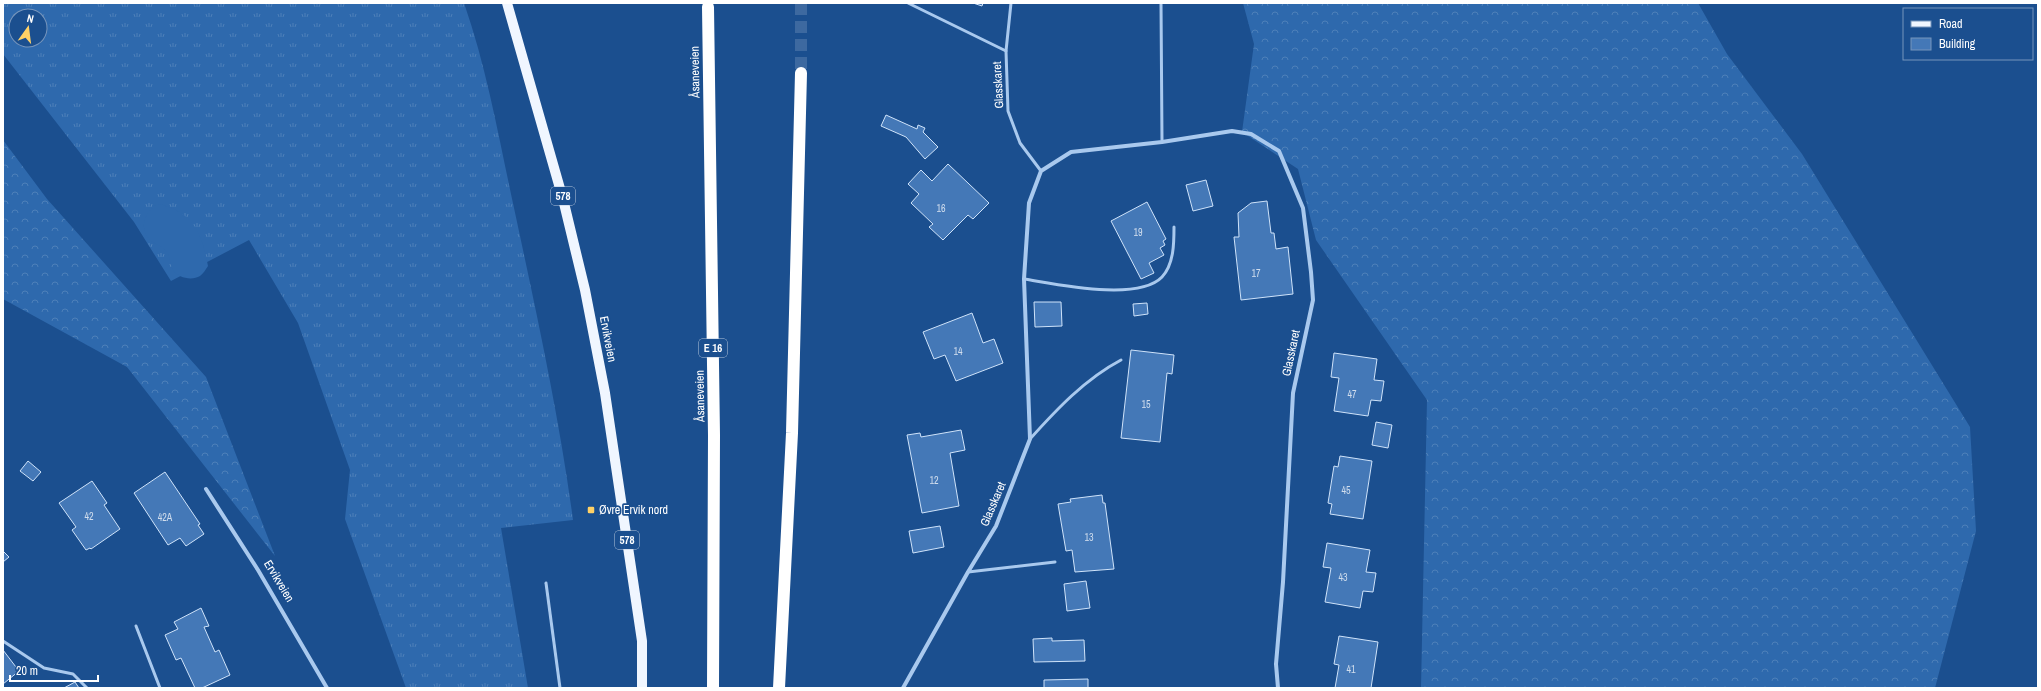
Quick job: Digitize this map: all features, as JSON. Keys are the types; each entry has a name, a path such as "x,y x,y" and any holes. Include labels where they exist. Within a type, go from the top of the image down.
{"highway":[{"name":"Åsaneveien","path":"708,7 714,435 713,688"},
{"path":"779,688 792,433 801,73"}],"main road":[{"name":"Ervikveien","path":"507,3 563,199 586,290 605,393 642,641 642,688"}],"street":[{"name":"Glasskaret","path":"903,688 968,572 996,526 1030,439 1024,279 1029,203 1041,171 1071,152 1162,142 1232,131 1251,134 1279,151 1303,208 1313,300 1293,393 1283,582 1276,664 1278,688"},
{"name":"Ervikveien","path":"206,489 258,570 327,688"}],"lane":[{"name":"Glasskaret","path":"908,3 1006,50 1008,110 1020,143 1041,171"},
{"path":"1006,50 1011,3"},
{"path":"1161,3 1162,142"},
{"path":"1024,279 1124,291 1148,286 1162,276 1169,262 1174,248 1174,227"},
{"name":"Glasskaret","path":"1030,439 1058,408 1108,366 1121,360"},
{"path":"968,572 1055,562"},
{"path":"546,583 560,688"},
{"path":"136,626 160,688"},
{"path":"3,641 44,668 73,674 87,688"}],"green space":[{"path":"3,3 464,3 486,79 531,285 561,441 573,520 501,528 528,688 406,688 345,519 350,470 298,323 249,240 171,281 134,222 3,54"},
{"path":"1243,3 1698,3 1727,54 1802,154 1970,427 1976,531 1935,688 1421,688 1427,400 1316,240 1298,169 1242,132 1254,44"},
{"path":"3,140 47,199 206,377 275,556 127,367 3,299"},
{"path":"158,204 170,207 180,212 188,218 199,234 206,254 208,266 197,278 185,278 175,273 167,252 162,247 150,240 146,235 144,230 145,220 153,207"}],"building":[{"path":"973,3 983,3 982,6"},
{"path":"886,115 917,129 918,125 925,128 923,132 938,147 925,159 906,137 881,126"},
{"path":"948,164 989,203 973,219 968,215 943,240 929,227 933,224 911,203 919,194 908,184 921,170 932,181"},
{"path":"1206,180 1213,206 1193,211 1186,185"},
{"path":"1267,201 1271,233 1274,233 1276,249 1288,247 1293,294 1241,300 1234,237 1239,237 1238,213 1251,203"},
{"path":"1147,202 1166,239 1163,241 1165,245 1160,248 1164,255 1149,263 1154,273 1141,279 1111,221"},
{"path":"1034,302 1061,302 1062,326 1035,327"},
{"path":"1147,303 1148,314 1134,316 1133,304"},
{"path":"972,313 983,343 994,339 1003,363 956,381 945,355 934,359 923,332"},
{"path":"1131,350 1174,355 1172,374 1167,373 1160,442 1121,438"},
{"path":"1334,353 1377,359 1374,380 1384,381 1381,401 1371,400 1368,416 1334,411 1339,378 1331,377"},
{"path":"1376,422 1392,425 1388,448 1372,445"},
{"path":"961,430 965,450 950,453 959,506 922,513 907,435 920,433 921,437"},
{"path":"1340,456 1372,461 1363,519 1330,514 1332,504 1328,503 1334,466 1338,467"},
{"path":"28,461 41,472 33,481 20,471"},
{"path":"165,472 200,524 198,525 204,534 186,546 180,538 168,545 134,493"},
{"path":"92,481 107,503 104,505 120,529 91,549 86,550 72,530 76,527 59,503"},
{"path":"1102,495 1103,503 1105,503 1114,569 1075,572 1072,550 1066,551 1058,504 1071,502 1070,499"},
{"path":"940,526 944,547 913,553 909,531"},
{"path":"1327,543 1370,550 1366,572 1376,573 1373,592 1363,591 1360,608 1325,602 1331,568 1323,567"},
{"path":"3,551 9,557 3,562"},
{"path":"1086,581 1090,608 1067,611 1064,584"},
{"path":"201,608 209,626 204,627 215,652 219,650 230,675 202,688 195,688 181,658 176,660 165,635 178,629 174,622"},
{"path":"1339,636 1378,642 1371,688 1335,688 1339,665 1334,664"},
{"path":"1052,638 1052,641 1084,640 1085,661 1034,662 1033,639"},
{"path":"3,650 19,671 3,684"},
{"path":"1088,679 1088,688 1044,688 1044,680"},
{"path":"75,682 79,688 64,688"}],"tunnel":[{"path":"801,3 801,73"}],"place":[{"name":"Øvre Ervik nord","path":"591,510"}]}
